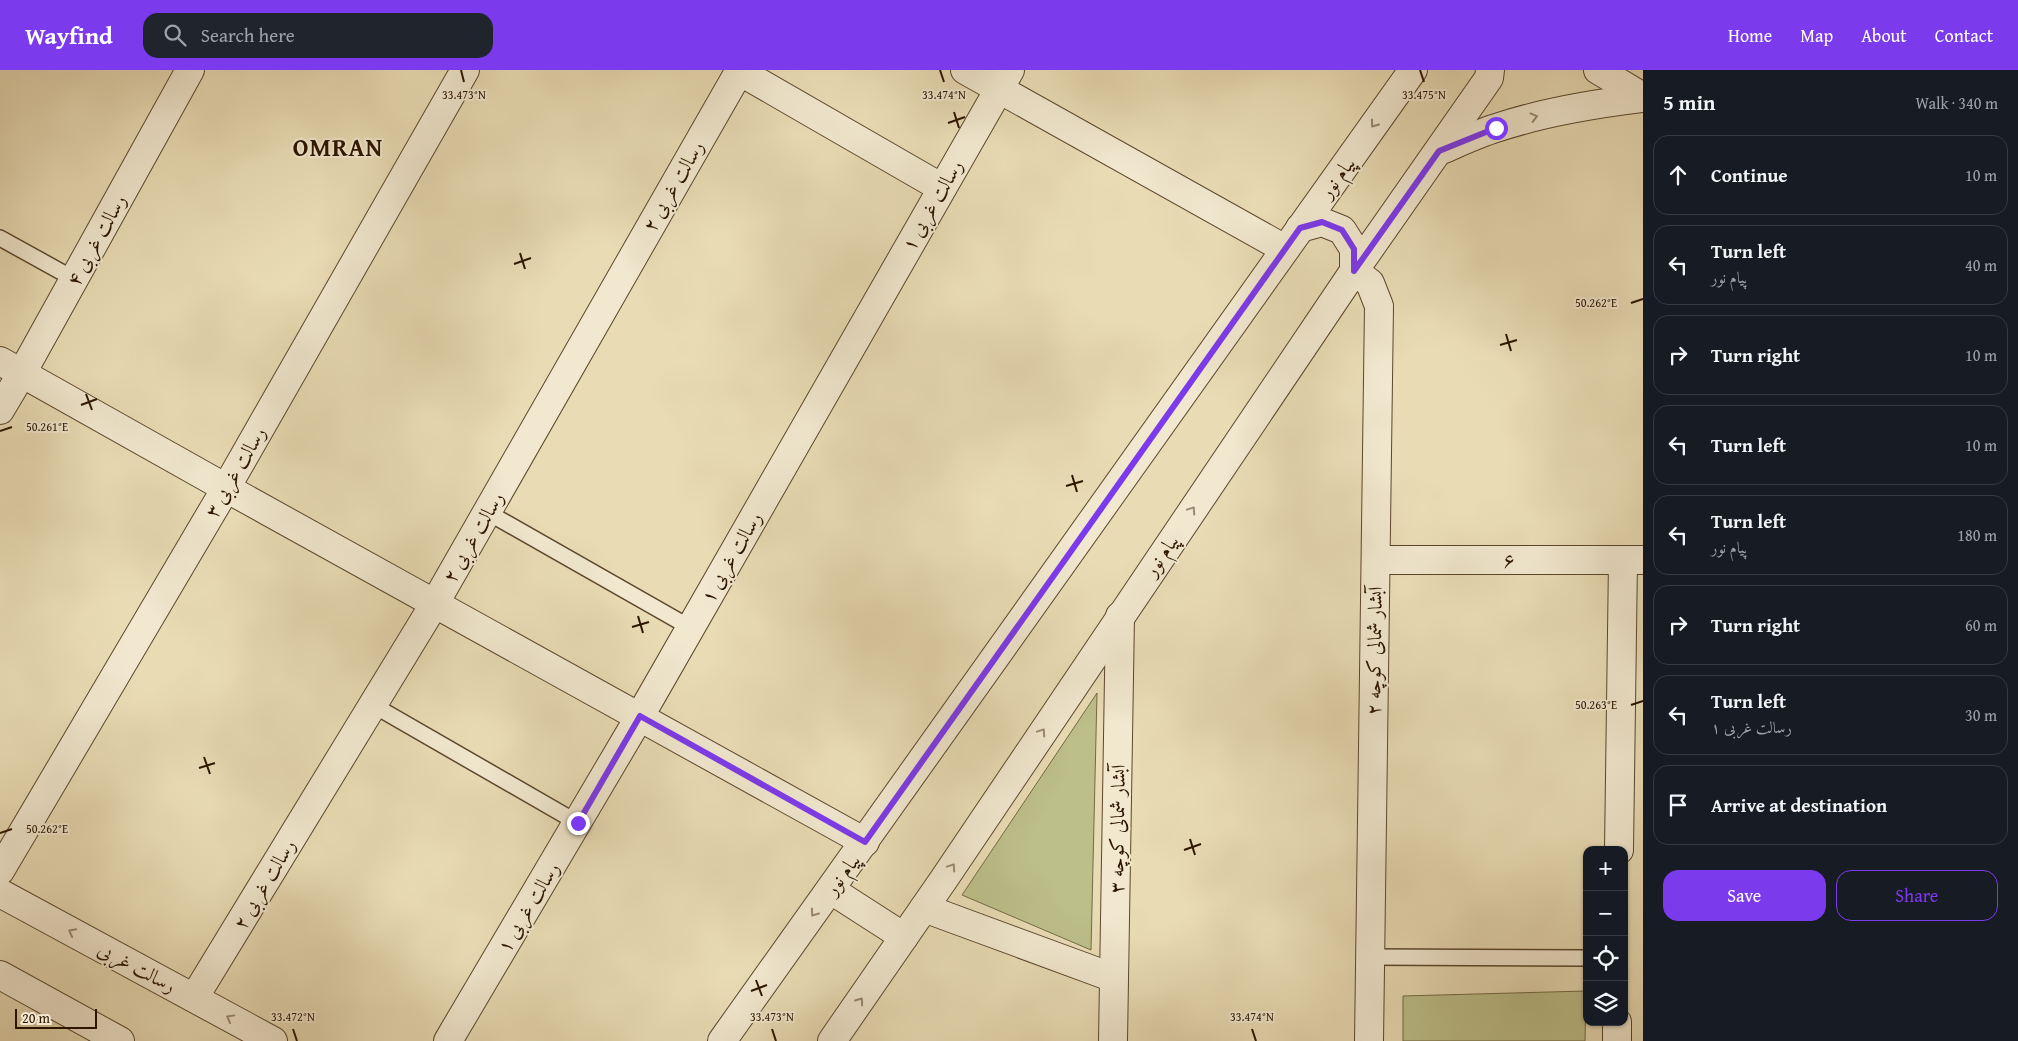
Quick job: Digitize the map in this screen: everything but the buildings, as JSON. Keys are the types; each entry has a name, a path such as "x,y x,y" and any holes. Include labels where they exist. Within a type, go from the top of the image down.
{"street":[{"name":"رسالت غربی ۴","path":"0,410 11,367 74,279 190,70"},
{"name":"رسالت غربی ۳","path":"0,870 226,488 465,70"},
{"path":"965,70 1004,79 1292,238 1322,222 1342,230 1354,249 1354,271"},
{"name":"پیام نور","path":"722,1041 1413,70"},
{"name":"پیام نور","path":"832,1041 924,908 1354,271 1489,78 1490,70"},
{"path":"1598,70 1643,98"},
{"path":"739,71 942,188"},
{"name":"رسالت غربی ۲","path":"194,998 435,603 739,71"},
{"name":"رسالت غربی ۱","path":"448,1041 691,628 1004,79"},
{"path":"1439,151 1496,128 1542,115 1584,105 1643,98"},
{"name":"آبشار شمالی کوچه ۲","path":"1354,271 1370,283 1379,306 1369,1041"},
{"path":"11,367 865,842"},
{"name":"۶","path":"1376,560 1633,560"},
{"path":"1619,846 1633,560"},
{"name":"آبشار شمالی کوچه ۳","path":"1113,1041 1120,616"},
{"path":"830,890 904,937"},
{"name":"رسالت غربی","path":"0,893 273,1041"},
{"path":"924,908 1114,978"},
{"path":"0,975 120,1041"},
{"path":"1617,1026 1617,1041"}],"lane":[{"path":"0,238 74,279"},
{"path":"487,512 691,628"},
{"path":"373,706 578,823"},
{"path":"1370,957 1583,958"}],"green space":[{"path":"1097,693 1091,950 962,895"},
{"path":"1583,991 1585,1041 1403,1041 1403,996"}],"district":[{"name":"OMRAN","path":"338,147"}],"route":[{"path":"578,823 640,716 865,842 1300,228 1322,222 1342,230 1354,249 1354,271 1439,151 1496,128"}]}
